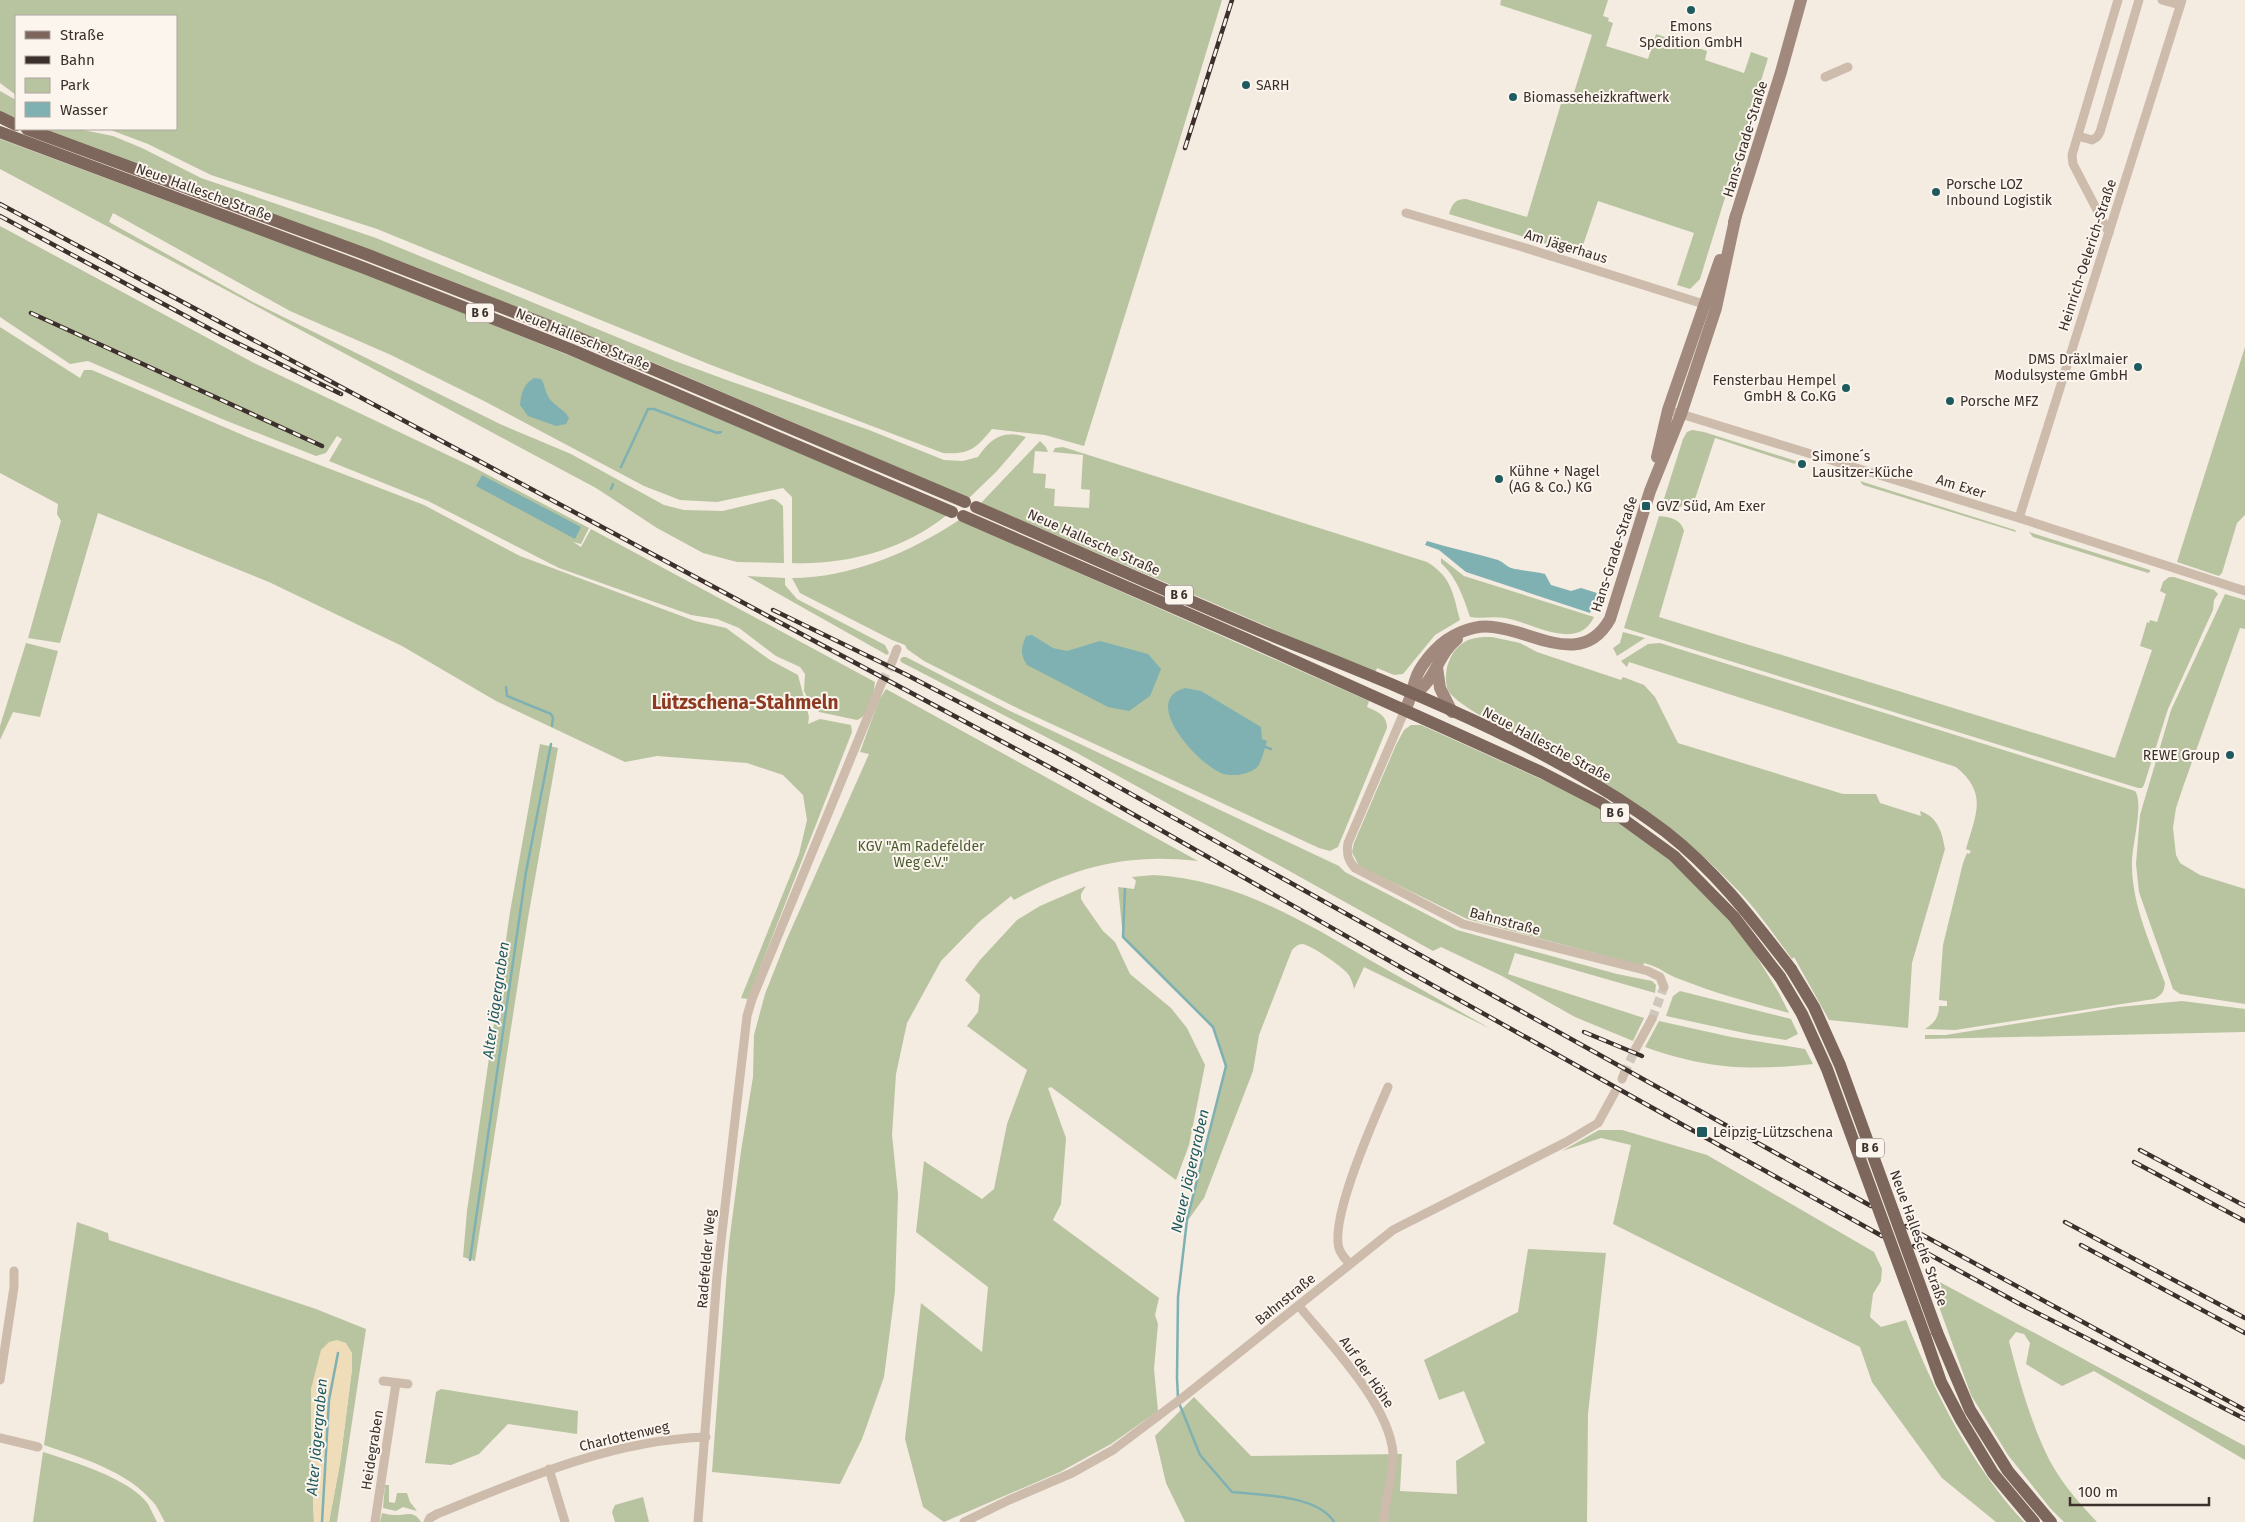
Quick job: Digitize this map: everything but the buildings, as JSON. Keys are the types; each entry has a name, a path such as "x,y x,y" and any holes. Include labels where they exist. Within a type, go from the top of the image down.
{"main road":[{"path":"0,118 15,125"},
{"name":"Neue Hallesche Straße","path":"30,130 368,255 570,334 1413,694 1538,752 1609,792 1667,833 1719,879 1791,970 1814,1008 1840,1065 1937,1332 1970,1410 2008,1471 2051,1522"},
{"name":"Neue Hallesche Straße","path":"0,132 355,264 561,345 958,514 1405,710 1542,772 1601,804 1674,856 1734,917 1780,977 1802,1014 1827,1069 1941,1382 1993,1473 2034,1522"}],"street":[{"name":"Hans-Grade-Straße","path":"1650,491 1668,410 1703,304 1736,215 1781,72 1801,0"},
{"name":"Hans-Grade-Straße","path":"1781,72 1808,0"},
{"path":"2109,232 2073,164 2072,155 2118,0"},
{"path":"2078,136 2092,140 2100,132 2140,0"},
{"path":"2162,0 2181,3"},
{"name":"Heinrich-Oelerich-Straße","path":"2019,518 2181,3"},
{"path":"1825,77 1848,67"},
{"name":"Am Jägerhaus","path":"1406,214 1519,246 1716,308"},
{"name":"Hans-Grade-Straße","path":"1405,710 1413,694 1418,674 1434,650 1446,639 1466,631 1492,626 1561,644 1584,643 1598,637 1610,619 1650,491 1681,414 1716,308 1736,215"},
{"name":"Am Exer","path":"1668,410 2019,518 2245,591"},
{"name":"Hans-Grade-Straße","path":"1413,694 1427,685 1450,644 1466,631"},
{"path":"892,662 897,648"},
{"path":"1437,667 1440,688 1452,712"},
{"name":"Radefelder Weg","path":"698,1522 718,1267 747,1016 752,999 882,682"},
{"name":"Bahnstraße","path":"1405,710 1348,843 1347,857 1355,868 1463,924 1648,971 1660,977 1664,987"},
{"path":"1636,1048 1652,1019"},
{"path":"1349,1263 1340,1252 1339,1223 1363,1147 1388,1087"},
{"name":"Bahnstraße","path":"964,1522 1096,1461 1174,1405 1299,1306 1349,1263 1393,1230 1410,1219 1566,1142 1598,1123 1615,1092"},
{"path":"0,1380 14,1287 14,1270"},
{"name":"Auf der Höhe","path":"1299,1306 1370,1396 1389,1432 1393,1455 1384,1507 1384,1522"},
{"path":"383,1381 408,1384"},
{"name":"Heidegraben","path":"375,1522 396,1383"},
{"name":"Charlottenweg","path":"428,1522 430,1518 437,1514 549,1469 655,1442 685,1437 706,1437"},
{"path":"0,1438 38,1447"},
{"path":"549,1469 565,1522"}],"green space":[{"path":"0,0 1222,0 1084,446 1045,435 992,429 972,449 960,453 943,453 711,365 377,229 211,175 148,144 111,130 178,130 178,15 15,15 15,94 0,83"},
{"path":"1501,0 1608,0 1603,16 1609,18 1608,21 1613,23 1606,46 1648,59 1656,34 1707,51 1705,60 1744,73 1751,52 1768,58 1700,279 1690,289 1677,285 1694,233 1598,201 1580,254 1449,214 1454,203 1466,199 1527,217 1563,97 1572,99 1592,35 1500,5"},
{"path":"0,91 15,99 15,119 0,112"},
{"path":"44,130 83,130 113,136 142,148 201,178 376,238 675,361 869,430 944,460 963,461 978,457 987,445 1004,435 1010,434 1026,437 997,471 969,498 629,352 426,271"},
{"path":"0,139 373,277 608,371 947,515 912,538 874,553 833,561 792,563 792,497 783,488 717,502 680,500 644,486 486,402 391,355 290,311 113,213 109,222 253,302 500,424 571,454 664,505 684,510 723,511 772,499 783,506 784,563 737,562 703,553 657,528 596,488 0,169"},
{"path":"0,226 254,363 475,468 589,528 581,544 573,542 581,547 591,529 875,682 868,709 857,720 819,712 810,703 804,691 805,674 800,667 776,656 739,628 717,619 691,615 559,568 428,501 329,461 342,439 337,436 326,453 316,456 222,419 88,361 70,364 0,317"},
{"path":"0,327 80,378 84,370 92,370 252,439 424,505 520,556 695,621 726,628 770,660 798,675 809,717 808,724 820,719 851,725 852,732 748,999 741,998 799,854 807,820 803,795 783,775 747,763 657,756 625,762 496,701 402,646 269,582 98,513 60,643 28,638 61,521 57,514 58,504 0,473"},
{"path":"2245,347 2245,515 2237,523 2222,573 2219,576 2177,562"},
{"path":"1692,430 1704,432 1796,461 1795,464 1715,438 1695,499 1678,508 1663,502 1683,439 1687,432"},
{"path":"1040,441 1048,452 1035,451 1033,473 1046,474 1045,488 1055,489 1054,506 1089,508 1090,490 1081,489 1083,455 1053,452 1055,448 1063,447 1427,562 1447,580 1460,620 1435,635 1403,674 1394,675 1377,668 1375,673 981,503"},
{"path":"1860,481 2015,530 2016,532 1863,485"},
{"path":"1659,516 1678,521 1684,531 1659,617 2115,758 2152,650 2140,646 2147,622 2149,623 2150,620 2157,622 2166,594 2160,591 2163,582 2169,577 2174,577 2214,590 2218,594 2214,600 2213,610 2168,709 2144,785 2142,788 2138,788 1624,628"},
{"path":"959,520 1369,701 1367,707 1384,717 1387,728 1338,847 1330,851 1319,848 1013,706 924,661 907,649 905,645 800,593 792,578 836,573 879,561 921,543"},
{"path":"2029,532 2150,570 2150,572 2148,573 2033,537"},
{"path":"1441,558 1464,576 1594,617 1586,628 1577,633 1565,634 1540,629 1505,618 1470,617 1459,588 1441,563"},
{"path":"747,576 785,578 785,585 797,599 885,645 889,653 887,655"},
{"path":"2225,594 2245,600 2245,629 2240,628 2183,787 2176,808 2173,828 2176,855 2180,863 2200,875 2245,889 2245,1004 2180,994 2173,989 2139,892 2136,864 2140,815 2171,710"},
{"path":"1623,632 1645,638 1617,656 1613,648 1620,643"},
{"path":"1492,637 1520,643 1537,652 1621,680 1623,677 1644,685 1655,697 1678,743 1843,794 1876,794 1880,803 1921,816 1920,811 1931,817 1941,831 1945,849 1912,963 1908,1028 1829,1020 1794,957 1792,959 1746,899 1682,838 1636,804 1587,772 1482,716 1454,698 1446,684 1446,670 1454,652 1463,643 1470,640"},
{"path":"26,643 58,651 40,717 13,712 0,740 0,726"},
{"path":"1660,643 2135,791 2138,805 2132,862 2135,893 2143,924 2165,983 2162,993 2154,999 1955,1030 1925,1029 1935,1020 1939,1006 1947,1006 1947,1001 1939,1000 1943,945 1963,863 1967,853 1969,854 1971,851 1966,849 1977,805 1976,795 1966,777 1956,767 1629,662 1627,667 1621,661 1648,644"},
{"path":"903,657 1010,711 1339,866 1345,872 1457,930 1617,974 1652,981 1656,985 1655,993 1515,953 1508,974 1644,1018 1633,1041 1575,1017 1502,976 1441,947 1433,951 1077,753 901,662 900,659"},
{"name":"KGV \"Am Radefelder Weg e.V.\"","path":"886,689 1198,861 1148,859 1103,865 1059,878 1014,900 1011,896 979,922 941,961 907,1023 896,1074 892,1135 898,1194 895,1291 884,1377 862,1439 840,1484 712,1472 729,1243 753,1077 754,1035 765,994 786,941 869,754 860,752 879,700"},
{"path":"1411,725 1421,725 1583,798 1657,848 1711,898 1747,941 1789,1013 1708,990 1644,963 1643,966 1467,919 1359,866 1352,852 1354,843 1396,745 1404,730"},
{"path":"540,744 558,748 528,918 475,1261 463,1257 467,1211 510,912"},
{"path":"1154,875 1183,878 1211,884 1266,904 1318,930 1491,1029 1364,967 1354,989 1348,974 1333,961 1306,945 1297,946 1292,950 1259,1035 1253,1071 1204,1198 1188,1220 1226,1066 1213,1027 1123,937 1118,887 1134,889 1136,881 1132,877"},
{"path":"1086,886 1081,894 1081,899 1103,931 1115,942 1130,974 1171,1008 1187,1028 1205,1065 1189,1145 1176,1180 1051,1087 1048,1088 1066,1138 1061,1204 1053,1220 1159,1298 1155,1315 1158,1324 1154,1369 1158,1411 1111,1444 1060,1472 944,1522 923,1507 905,1439 921,1303 982,1352 988,1287 916,1232 924,1161 982,1199 994,1189 1007,1124 1027,1070 967,1026 978,1012 980,995 965,980 980,960 1017,920 1040,906"},
{"path":"1680,991 1791,1019 1798,1034 1786,1040 1666,1016 1673,996"},
{"path":"2182,1001 2245,1009 2245,1032 1925,1039 1925,1035 1946,1035 2119,1007"},
{"path":"1659,1021 1731,1037 1805,1049 1813,1064 1748,1067 1708,1064 1688,1060 1645,1047"},
{"path":"1599,1130 1622,1130 1707,1155 1874,1252 1882,1269 1881,1281 1873,1294 1870,1317 1881,1327 1906,1320 1929,1374 1956,1427 1987,1477 2024,1522 1996,1522 1942,1478 1872,1382 1860,1347 1613,1224 1631,1145 1601,1138 1562,1151"},
{"path":"77,1222 108,1233 109,1240 316,1309 366,1329 337,1522 329,1522 340,1463 352,1369 311,1389 314,1522 165,1522 155,1504 130,1482 103,1467 44,1445"},
{"path":"1528,1249 1606,1253 1588,1414 1587,1522 1185,1522 1166,1483 1155,1436 1194,1397 1251,1456 1402,1454 1400,1491 1457,1494 1456,1461 1485,1443 1464,1391 1439,1400 1424,1360 1518,1312"},
{"path":"1929,1279 1934,1279 2245,1446 2245,1460 2094,1371 2062,1386 2026,1364 2030,1343 2024,1334 2016,1332 2009,1341 2024,1396 2039,1438 2061,1480 2097,1522 2064,1522 2050,1508 2008,1455 1971,1395"},
{"path":"441,1389 578,1411 577,1434 508,1424 479,1454 451,1465 425,1463 436,1392"},
{"path":"43,1452 69,1460 115,1479 140,1495 148,1504 157,1522 33,1522"},
{"path":"385,1485 389,1485 389,1502 395,1503 397,1493 407,1493 410,1502 417,1511 403,1507 396,1511 383,1508"},
{"path":"643,1497 649,1522 615,1522 612,1512 615,1505"},
{"path":"382,1513 393,1515 412,1514 421,1522 380,1522"}],"sand":[{"path":"337,1340 346,1343 352,1353 352,1369 340,1463 329,1522 314,1522 311,1389 321,1350 329,1342"}],"water":[{"path":"534,378 541,379 549,398 567,415 569,418 566,424 556,426 528,416 520,405 524,389"},
{"path":"482,475 581,527 575,539 476,486"},
{"path":"1427,541 1498,560 1511,568 1545,574 1551,585 1571,591 1581,588 1597,593 1590,613 1466,572 1439,550 1425,545"},
{"path":"1032,635 1053,648 1067,651 1100,641 1148,654 1161,669 1150,696 1129,711 1108,707 1027,665 1023,658 1022,648 1026,636"},
{"path":"1185,688 1201,691 1261,727 1262,739 1267,741 1261,760 1255,769 1238,775 1221,773 1200,758 1188,746 1170,718 1168,706 1172,695"}],"waterway":[{"name":"Alter Jägergraben","path":"621,467 648,409 654,409 717,433 721,432"},
{"name":"Alter Jägergraben","path":"611,489 613,484"},
{"name":"Alter Jägergraben","path":"506,687 507,696 551,714 553,718 552,726"},
{"name":"Alter Jägergraben","path":"470,1260 526,872 551,744"},
{"path":"1263,746 1271,749"},
{"name":"Neuer Jägergraben","path":"1125,889 1123,937 1213,1027 1226,1066 1187,1220 1178,1297 1178,1398"},
{"name":"Alter Jägergraben","path":"322,1522 329,1400 338,1353"},
{"name":"Neuer Jägergraben","path":"1179,1403 1200,1455 1232,1492 1302,1501 1326,1513 1334,1522"}],"tunnel":[{"path":"882,682 892,662"},
{"path":"1652,1019 1664,987"},
{"path":"1624,1074 1636,1048"}],"railway":[{"path":"1185,148 1232,0"},
{"path":"0,204 1068,777 1409,972 1882,1236"},
{"path":"0,216 223,336 341,394"},
{"path":"31,313 322,446"},
{"path":"773,610 905,674 1061,755 1871,1206"},
{"path":"1584,1032 1642,1056"},
{"path":"2140,1150 2245,1206"},
{"path":"2134,1162 2245,1221"},
{"path":"2065,1222 2245,1318"},
{"path":"1906,1226 2245,1410"},
{"path":"2081,1245 2245,1333"},
{"path":"1914,1246 2018,1303 2245,1419"}],"place":[{"name":"Emons Spedition GmbH","path":"1691,10"},
{"name":"SARH","path":"1246,85"},
{"name":"Biomasseheizkraftwerk","path":"1513,97"},
{"name":"Porsche LOZ Inbound Logistik","path":"1936,192"},
{"name":"DMS Dräxlmaier Modulsysteme GmbH","path":"2138,367"},
{"name":"Fensterbau Hempel GmbH & Co.KG","path":"1846,388"},
{"name":"Porsche MFZ","path":"1950,401"},
{"name":"Simone´s Lausitzer-Küche","path":"1802,464"},
{"name":"Kühne + Nagel (AG & Co.) KG","path":"1499,479"},
{"name":"GVZ Süd, Am Exer","path":"1646,506"},
{"name":"REWE Group","path":"2230,755"},
{"name":"Leipzig-Lützschena","path":"1702,1132"}],"district":[{"name":"Lützschena-Stahmeln","path":"745,702"}]}
